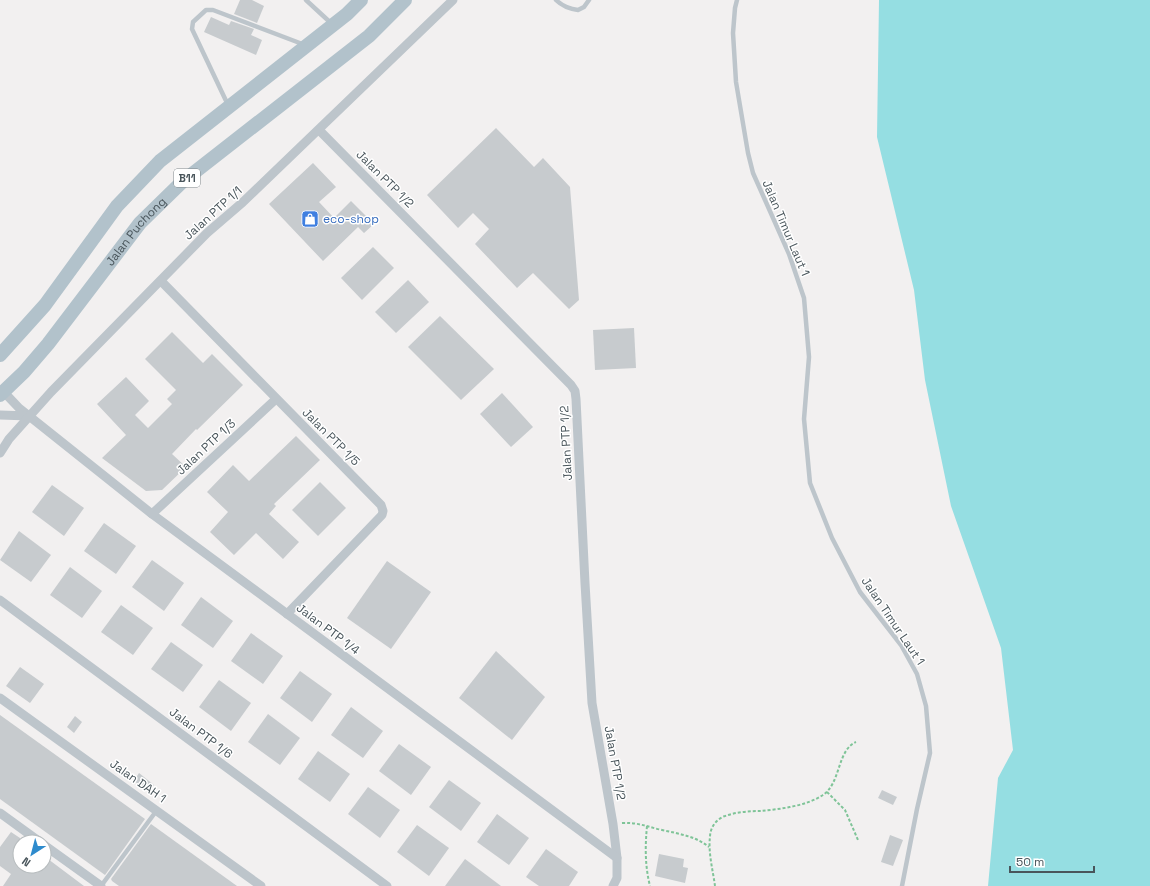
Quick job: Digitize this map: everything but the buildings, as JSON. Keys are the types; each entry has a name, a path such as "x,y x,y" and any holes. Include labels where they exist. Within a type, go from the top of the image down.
{"main road":[{"name":"B11","path":"0,355 45,305 117,206 160,161 347,14 361,0"},
{"name":"Jalan Puchong","path":"1,391 24,372 48,344 140,223 182,182 369,36 405,0"}],"street":[{"name":"Jalan PTP 1/1","path":"0,453 9,439 51,392 207,233 243,202 453,0"},
{"name":"Jalan PTP 1/2","path":"319,130 571,385 575,391 592,703 613,824 617,858"},
{"name":"Jalan PTP 1/5","path":"161,281 381,505 383,511 382,516 287,614"},
{"name":"Jalan PTP 1/4","path":"1,391 29,416 152,514 617,858"},
{"name":"Jalan PTP 1/3","path":"152,514 276,399"},
{"path":"0,415 29,416"},
{"name":"Jalan PTP 1/6","path":"0,600 387,886"},
{"name":"Jalan DAH 1","path":"0,698 261,886"},
{"path":"0,813 29,834"},
{"path":"52,851 101,886"},
{"path":"613,886 617,878 617,858"}],"lane":[{"path":"306,0 333,25"},
{"path":"556,0 559,3 578,10 584,7 589,0"},
{"name":"Jalan Timur Laut 1","path":"737,0 733,33 736,82 748,153 753,173 789,254 804,298 809,357 804,419 810,483 832,538 860,592 901,645 917,674 926,706 930,753 902,886"},
{"path":"228,107 192,29 193,22 206,10 213,10 306,46"},
{"path":"101,886 157,810"}],"path":[{"path":"715,886 710,837 716,822 724,816 746,811 776,809 806,803 827,792 835,780 843,756 850,744 856,742"},
{"path":"827,792 845,810 858,840"},
{"path":"613,824 638,823 695,838 710,847"},
{"path":"647,826 646,870 650,886"}],"water":[{"path":"879,0 1150,0 1150,886 988,886 998,778 1013,750 1001,648 951,506 925,380 914,290 877,137"}],"place":[{"name":"eco-shop","path":"310,219"}]}
